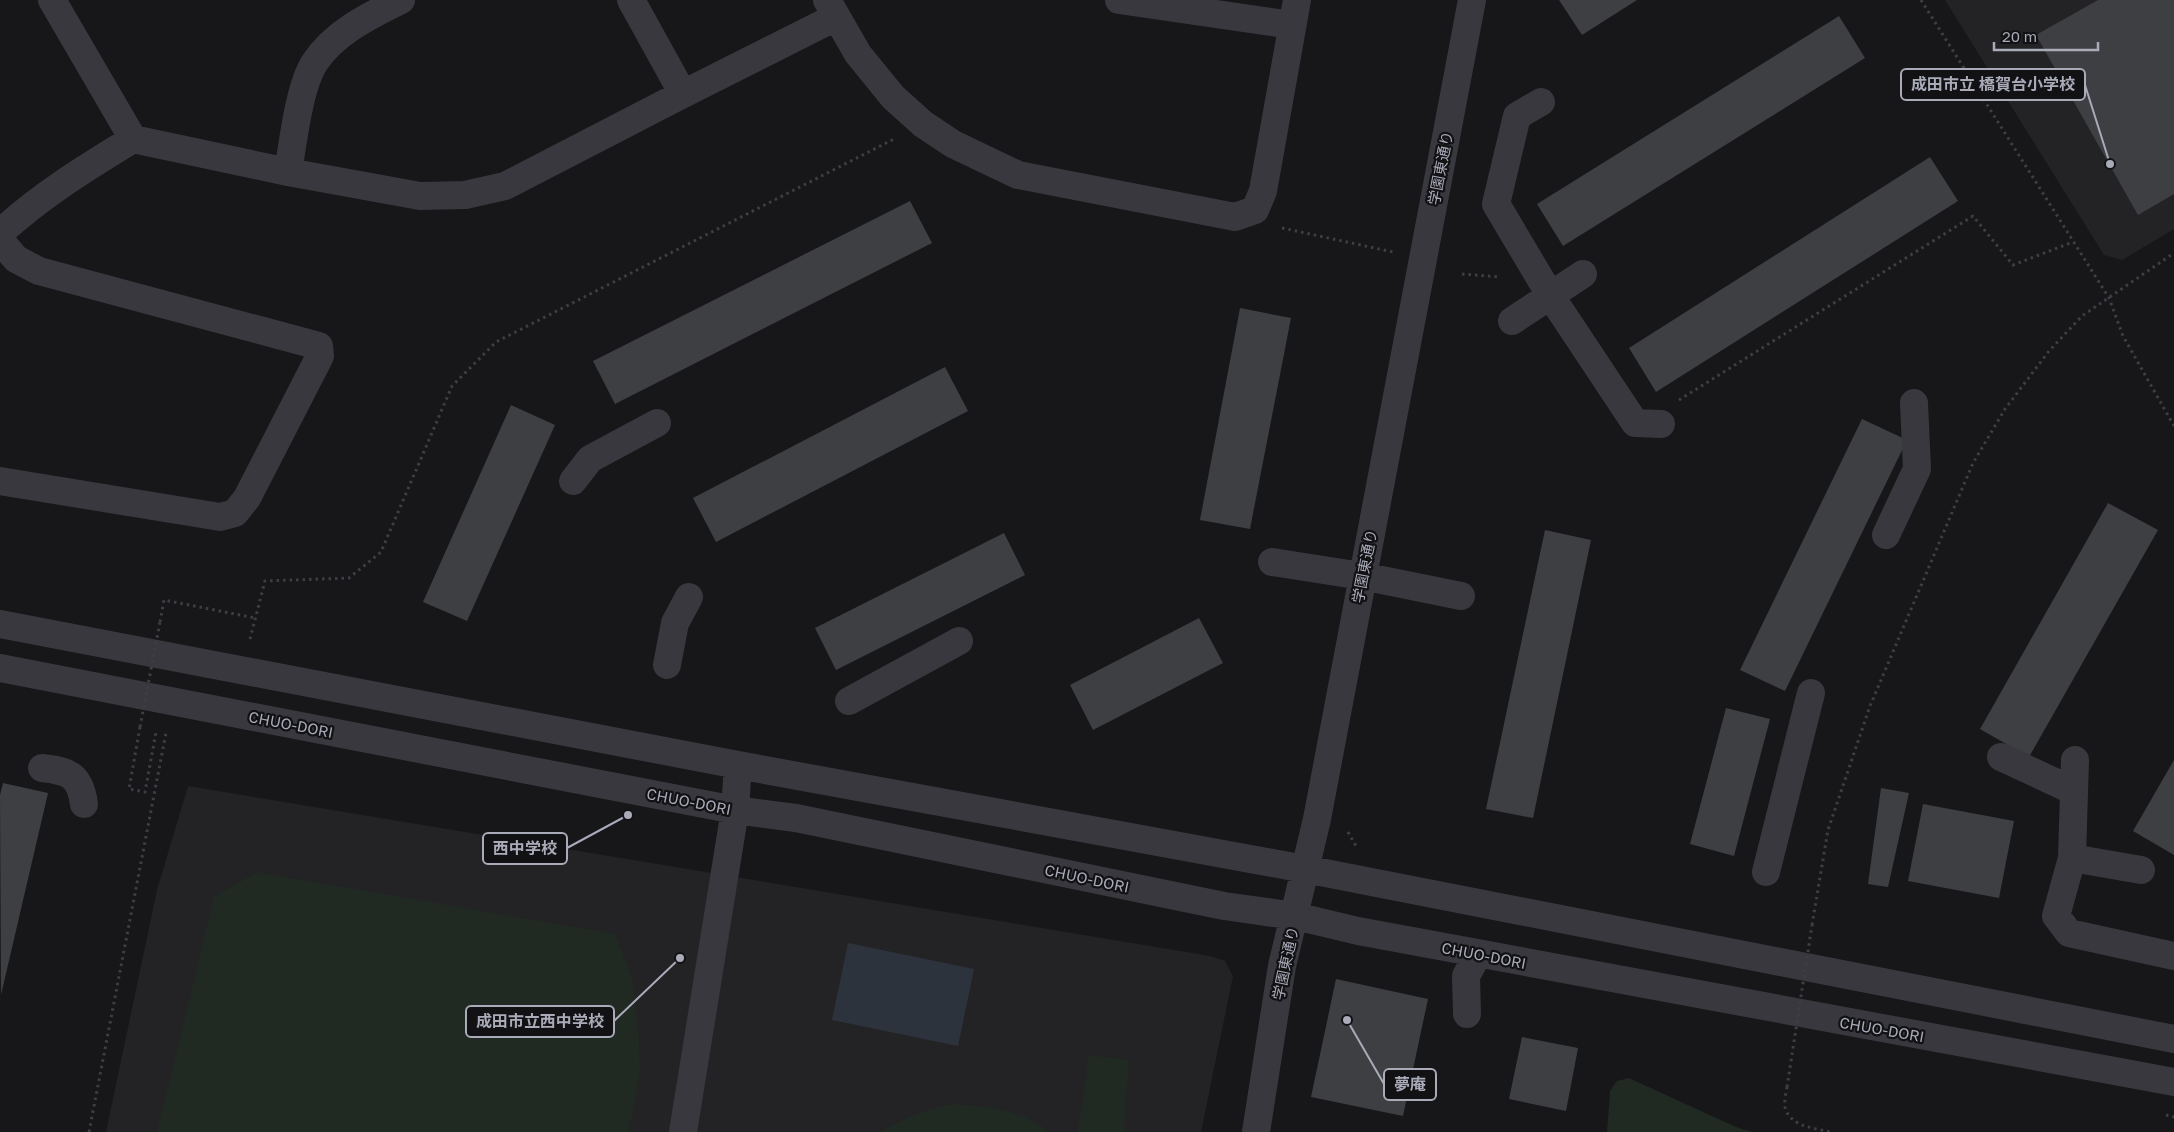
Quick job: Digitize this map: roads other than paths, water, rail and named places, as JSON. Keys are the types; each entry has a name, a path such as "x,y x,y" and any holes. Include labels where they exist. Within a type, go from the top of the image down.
{"street":[{"path":"52,0 133,139"},
{"path":"288,172 304,88 314,63 332,41 364,19 401,0"},
{"path":"632,0 683,94"},
{"path":"0,233 22,212 133,139 288,172 420,196 465,195 505,186 683,94 832,9 858,54 892,97 923,124 952,144 1018,175 1235,217 1254,210 1263,191 1295,13 1119,0"},
{"name":"学園東通り","path":"1256,1132 1282,966 1317,819 1472,0"},
{"path":"1540,102 1517,116 1496,204 1550,294 1635,422 1669,413"},
{"path":"0,240 16,259 40,271 319,346 320,356 246,498 235,513 220,517 0,481"},
{"path":"1512,321 1550,294 1583,274"},
{"path":"1886,535 1917,469 1914,403"},
{"path":"573,481 590,459 657,423"},
{"path":"1272,562 1362,576 1461,596"},
{"path":"667,665 675,623 689,597"},
{"path":"0,624 1305,869 2174,1039"},
{"path":"849,701 959,641"},
{"name":"CHUO-DORI","path":"0,668 735,810 796,818 1224,906 1294,916 1358,932 2174,1082"},
{"path":"1766,872 1811,693"},
{"path":"2001,757 2074,791"},
{"path":"2075,760 2072,858 2056,916 2069,933 2174,956"},
{"path":"684,1132 735,810 738,764"},
{"path":"42,768 66,771 76,780 83,796 84,804"},
{"path":"2072,858 2141,870"},
{"path":"1467,1014 1466,976 1478,954"}],"place":[{"name":"成田市立 橋賀台小学校","path":"2110,164"},
{"name":"西中学校","path":"628,815"},
{"name":"成田市立西中学校","path":"680,958"},
{"name":"夢庵","path":"1347,1020"}]}
